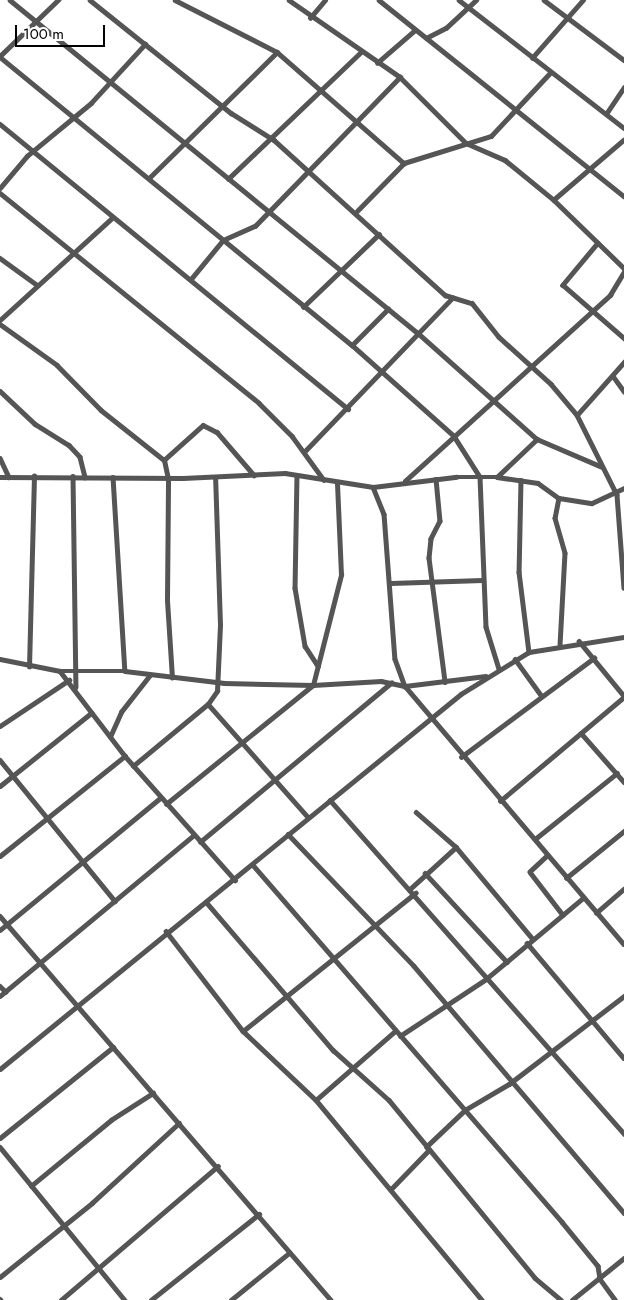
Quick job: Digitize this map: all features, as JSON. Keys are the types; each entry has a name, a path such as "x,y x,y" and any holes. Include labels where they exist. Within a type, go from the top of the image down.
{"street":[{"path":"10,0 109,83 269,210 419,334 537,439 600,466"},
{"path":"58,0 34,20 0,57 75,119 150,177 303,307 352,345 454,436 480,477 482,580 489,644 499,669"},
{"path":"90,0 221,104 274,140 357,211 379,234 452,298 472,303 498,337 532,366 577,415 621,507 624,588"},
{"path":"175,0 277,52 356,125 404,163"},
{"path":"289,0 310,18 400,77 466,143 505,160 554,200 624,268"},
{"path":"310,18 325,0"},
{"path":"379,0 624,196"},
{"path":"459,0 550,73 624,128"},
{"path":"426,38 469,8 476,0"},
{"path":"544,0 624,60"},
{"path":"532,58 583,0"},
{"path":"377,63 415,30"},
{"path":"0,188 33,151 75,119 145,44"},
{"path":"150,177 221,104 277,52"},
{"path":"228,179 274,140 361,52"},
{"path":"357,211 404,163 491,136 517,111 550,73"},
{"path":"191,279 223,240 249,231 356,125 400,77"},
{"path":"606,114 624,87"},
{"path":"0,124 112,218 191,279 348,409"},
{"path":"554,200 624,140"},
{"path":"0,193 258,403 304,452 325,481"},
{"path":"0,320 112,218"},
{"path":"303,307 379,234"},
{"path":"598,243 563,285 591,313 624,338"},
{"path":"0,258 37,285"},
{"path":"404,482 492,400 591,313 618,286 624,272"},
{"path":"304,452 383,373 452,298"},
{"path":"352,345 388,309"},
{"path":"0,324 57,365 101,410 164,460 168,479 167,600 172,678"},
{"path":"577,415 624,362"},
{"path":"613,376 624,391"},
{"path":"0,391 35,424 69,444 80,457 85,477"},
{"path":"164,460 203,425 217,432 254,475"},
{"path":"497,477 537,439"},
{"path":"0,458 9,477"},
{"path":"297,475 296,588 305,646 318,666"},
{"path":"0,477 73,476 168,479 297,475 337,484 373,487 436,479 497,477 538,483 559,498 592,503 624,488"},
{"path":"29,667 34,476"},
{"path":"73,476 76,688"},
{"path":"113,477 125,671"},
{"path":"133,766 208,704 217,682 215,478"},
{"path":"436,479 440,521 430,544 431,583 446,682"},
{"path":"521,480 519,572 529,652"},
{"path":"166,804 244,743 312,685 342,559 337,484"},
{"path":"373,487 384,514 391,583 395,659 405,686 461,757 535,839 583,898 623,942"},
{"path":"559,498 555,518 566,553 560,644"},
{"path":"391,583 482,580"},
{"path":"0,1069 166,931 208,903 308,817 431,718 487,676 529,652 579,641 624,637"},
{"path":"500,801 624,697 579,641"},
{"path":"461,757 541,695 594,658"},
{"path":"0,659 29,667 76,673 125,671 217,682 312,685 391,684 405,686 487,676"},
{"path":"515,659 541,695"},
{"path":"60,671 76,688 91,713 133,766 235,880"},
{"path":"110,737 120,712 150,675"},
{"path":"0,726 69,680"},
{"path":"200,842 391,684"},
{"path":"208,704 308,817"},
{"path":"0,786 91,713"},
{"path":"581,733 624,782"},
{"path":"0,856 125,756"},
{"path":"0,760 115,901"},
{"path":"535,839 617,773"},
{"path":"0,930 160,798"},
{"path":"330,800 624,1134"},
{"path":"416,812 456,847 532,938"},
{"path":"566,878 624,830"},
{"path":"288,834 446,1006 510,1084 624,1213"},
{"path":"0,996 194,835"},
{"path":"244,1031 374,927 412,891 426,873 456,847"},
{"path":"548,856 530,872 563,915"},
{"path":"253,865 598,1266 600,1279 615,1300"},
{"path":"426,873 507,962"},
{"path":"596,913 624,890"},
{"path":"400,1036 486,979 532,938 583,898"},
{"path":"208,903 333,1050 356,1067 535,1278 561,1300"},
{"path":"0,916 76,1006 218,1166 289,1253 329,1298 321,1300"},
{"path":"166,931 244,1031 316,1100 392,1188 482,1300"},
{"path":"527,943 624,1058"},
{"path":"0,986 6,992"},
{"path":"392,1188 465,1110 510,1084 624,996"},
{"path":"316,1100 395,1031"},
{"path":"0,1138 113,1047"},
{"path":"31,1186 74,1148 153,1093"},
{"path":"0,1277 62,1224 92,1203 179,1123"},
{"path":"0,1147 125,1300"},
{"path":"61,1300 151,1220 172,1210 218,1166"},
{"path":"151,1300 259,1214"},
{"path":"231,1300 289,1253"},
{"path":"572,1300 624,1258"}]}
